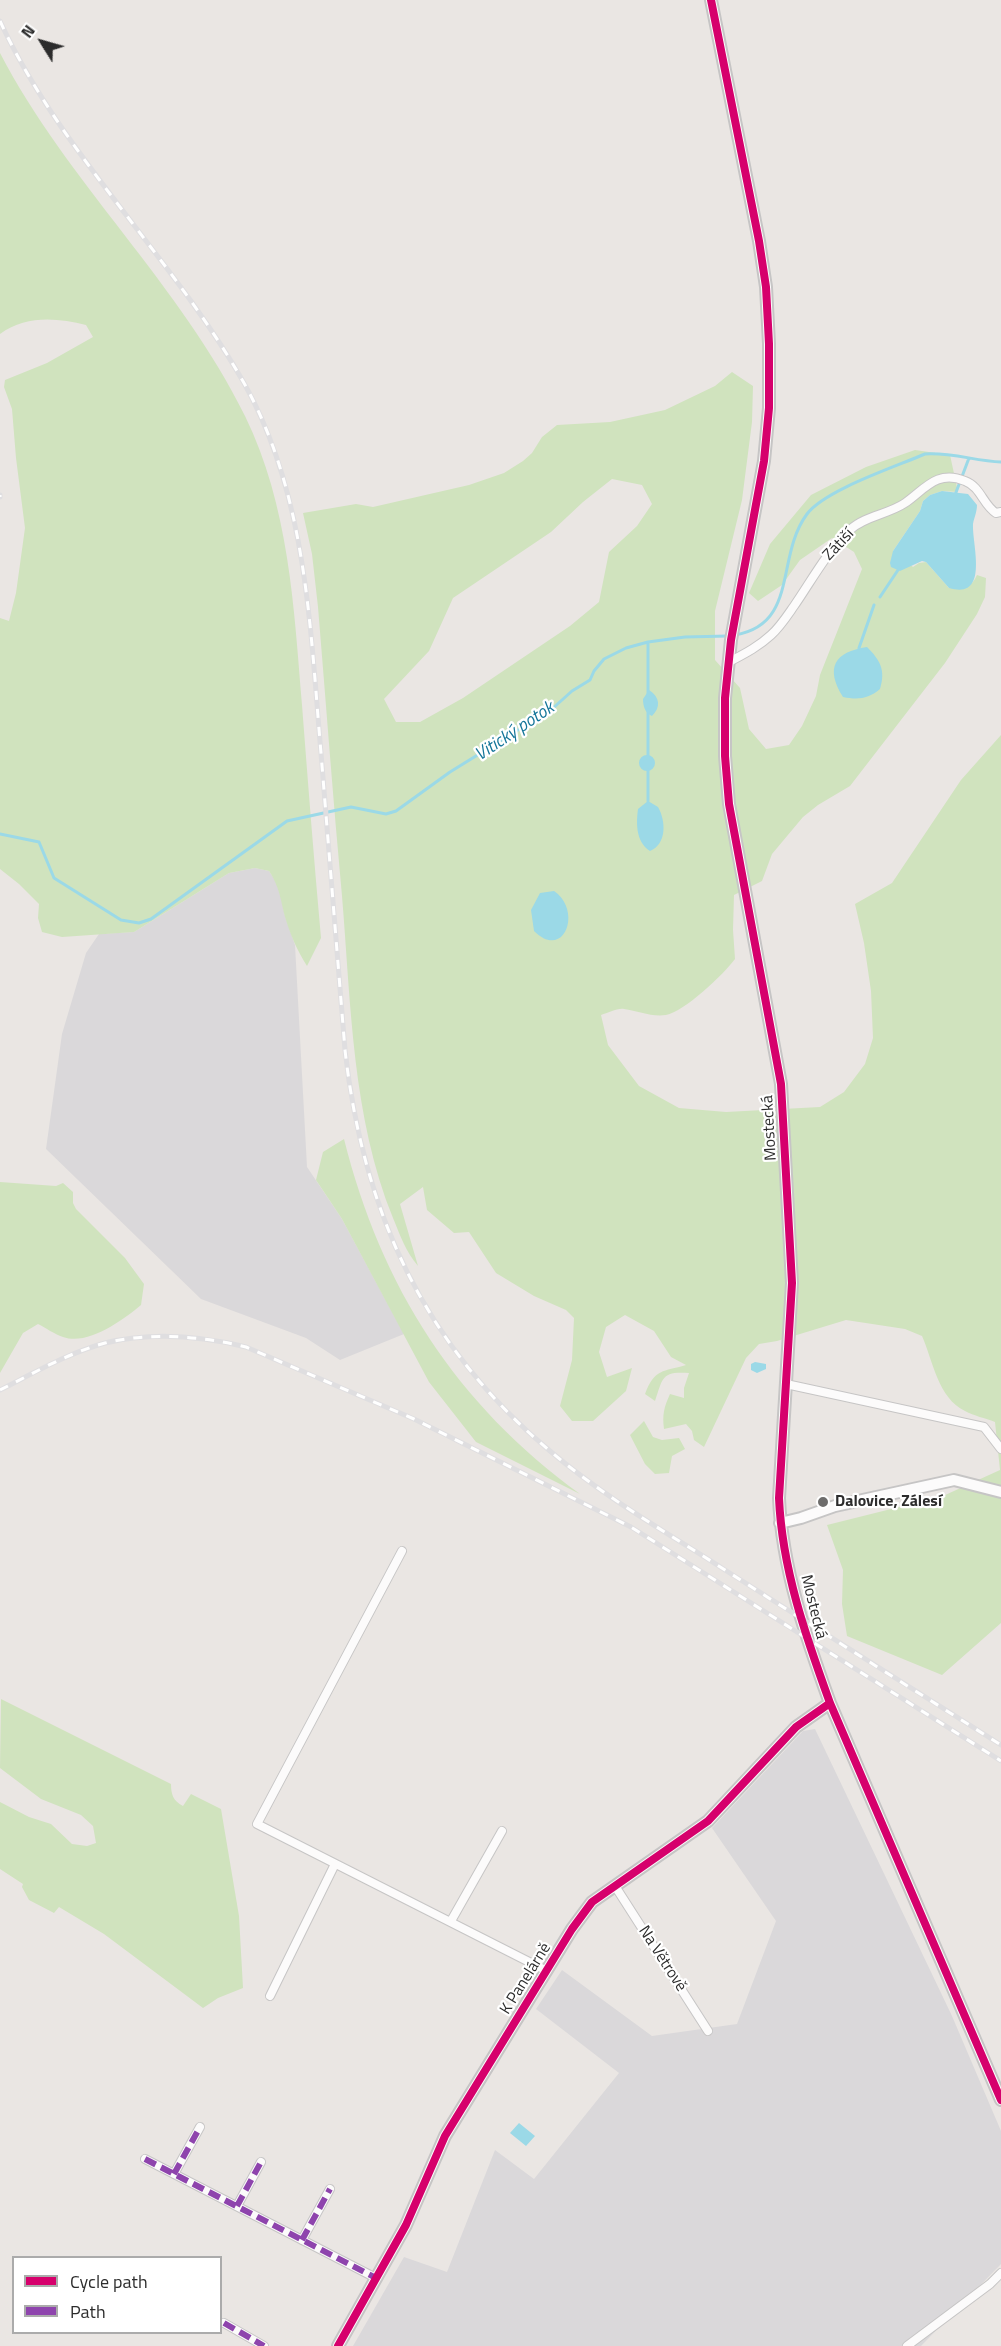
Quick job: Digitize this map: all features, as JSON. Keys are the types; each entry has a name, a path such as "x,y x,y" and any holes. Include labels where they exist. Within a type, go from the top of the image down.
{"street":[{"name":"Mostecká","path":"711,0 759,241 766,287 769,344 769,408 764,461 731,640 725,698 725,756 729,804 782,1084 792,1283 779,1498 780,1523 803,1628 830,1702 1001,2100"},
{"name":"Zátiší","path":"729,662 753,649 773,634 826,557 853,527 905,503 929,483 939,480 964,480 973,485 981,494 987,508 996,513 1001,512"},
{"path":"786,1384 984,1427 1001,1449"},
{"path":"780,1523 835,1506 954,1480 1001,1492"},
{"path":"402,1551 257,1824 547,1971"},
{"name":"K Panelárně","path":"338,2346 406,2225 445,2136 591,1902 708,1821 796,1727 830,1702"},
{"path":"451,1921 502,1831"},
{"path":"270,1996 334,1864"},
{"name":"Na Větrově","path":"615,1886 708,2031"},
{"path":"174,2174 200,2127"},
{"path":"145,2159 376,2278"},
{"path":"237,2206 261,2162"},
{"path":"302,2240 330,2189"},
{"path":"907,2346 990,2284 1001,2273"},
{"path":"224,2323 254,2344 264,2346"}],"shaded area":[{"path":"255,868 269,871 279,886 285,916 295,945 307,1167 342,1219 404,1334 340,1360 306,1338 201,1299 46,1149 62,1034 86,953 99,934 134,932 229,873"},
{"path":"815,1729 952,2016 1001,2131 1001,2264 921,2346 353,2346 404,2257 447,2272 495,2150 534,2179 619,2073 536,2009 562,1970 652,2036 737,2024 776,1921 712,1828 803,1731"}],"green space":[{"path":"0,53 27,100 58,146 189,322 219,368 260,450 280,521 296,631 321,938 307,966 292,936 278,888 269,871 255,868 229,873 134,932 62,937 42,932 38,918 39,904 0,869 0,618 9,621 16,593 25,528 12,409 4,387 5,380 47,363 93,337 86,325 53,320 31,321 0,334"},
{"path":"732,372 753,386 752,422 742,500 715,611 715,660 740,688 749,729 766,749 789,745 802,726 816,696 820,675 862,569 854,552 832,538 800,560 782,585 758,601 749,593 770,544 811,495 866,467 915,450 950,455 958,492 942,491 930,495 923,501 920,511 893,551 913,567 926,562 949,588 962,588 969,585 977,575 986,578 985,597 977,614 945,663 850,786 803,817 772,854 762,881 734,895 735,959 730,966 703,992 674,1012 655,1015 621,1009 601,1015 608,1045 639,1086 679,1108 726,1112 820,1107 844,1092 865,1064 873,1038 871,991 855,904 892,883 961,780 1001,735 1001,1623 942,1675 847,1636 842,1604 843,1570 827,1525 943,1496 1000,1470 995,1422 965,1411 948,1397 942,1388 922,1336 905,1329 846,1320 777,1341 759,1344 746,1358 704,1447 694,1440 692,1431 686,1424 664,1429 664,1411 670,1394 684,1398 684,1388 689,1373 673,1373 664,1378 655,1401 645,1394 656,1375 686,1365 671,1357 654,1331 625,1315 606,1327 599,1352 607,1377 632,1368 626,1391 593,1421 572,1421 560,1406 572,1360 574,1318 566,1310 534,1296 496,1273 469,1232 454,1233 427,1210 423,1187 400,1204 418,1266 401,1237 379,1180 361,1100 351,1019 318,607 312,554 303,513 356,504 373,507 469,485 504,473 523,461 532,453 542,437 557,425 610,422 665,410 715,386","holes":["612,479 642,485 652,504 637,526 609,552 599,602 570,626 463,698 420,722 396,722 384,699 429,651 453,598 551,532"]},
{"path":"344,1139 360,1193 379,1244 402,1293 429,1338 461,1381 496,1421 536,1459 580,1494 476,1442 429,1382 342,1219 316,1180 323,1152"},
{"path":"0,1182 56,1186 63,1183 73,1192 73,1203 76,1209 125,1258 144,1284 141,1305 125,1318 94,1335 73,1339 53,1333 38,1324 23,1333 0,1373"},
{"path":"644,1421 653,1437 662,1440 679,1438 685,1449 672,1456 669,1473 655,1474 645,1464 630,1435"},
{"path":"1,1699 171,1784 173,1797 183,1806 191,1794 221,1809 239,1916 243,1988 218,1998 203,2008 104,1934 59,1907 54,1913 29,1900 22,1887 23,1884 0,1869 0,1802 29,1817 51,1824 72,1844 87,1846 96,1843 93,1826 81,1815 41,1799 0,1768"}],"water":[{"path":"942,491 968,494 977,505 973,524 976,568 970,586 962,590 949,588 926,562 922,561 900,571 891,567 890,563 893,551 920,511 923,501 930,495"},
{"path":"867,647 881,666 880,689 863,698 843,697 835,678 836,663 847,653"},
{"path":"649,690 658,702 657,709 652,716 646,711 643,702"},
{"path":"647,755 653,757 655,763 653,769 647,771 641,769 639,763 641,757"},
{"path":"648,801 658,807 663,819 660,843 650,851 642,843 637,827 638,809"},
{"path":"554,891 563,900 568,920 566,930 561,937 554,940 545,939 534,931 531,910 540,893"},
{"path":"755,1362 766,1364 766,1369 757,1373 751,1370 751,1364"},
{"path":"519,2123 535,2136 526,2146 510,2133"}],"waterway":[{"name":"Vitický potok","path":"735,635 755,628 769,618 783,586 797,531 807,514 829,496 925,454 944,454 1001,462"},
{"path":"955,495 969,458"},
{"path":"880,597 900,567"},
{"path":"859,648 874,605"},
{"name":"Vitický potok","path":"0,834 39,842 54,878 121,920 139,923 151,919 287,821 351,807 386,814 396,811 450,772 552,709 572,691 590,680 604,659 626,648 648,642 685,637 728,636"},
{"path":"648,642 648,695"},
{"path":"648,710 648,758"},
{"path":"648,770 648,801"}],"railway":[{"path":"0,21 25,70 54,116 215,336 244,383 265,426 281,471 302,563 308,610 345,1050 354,1109 367,1166 385,1220 407,1272 435,1320 467,1367 506,1410 571,1468 636,1514 1001,1745"},
{"path":"0,1390 78,1352 122,1340 140,1337 194,1338 246,1347 414,1419 631,1527 1001,1761"}],"marked path":[{"path":"174,2174 200,2127"},
{"path":"145,2159 376,2278"},
{"path":"237,2206 261,2162"},
{"path":"302,2240 330,2189"},
{"path":"224,2323 264,2346"}],"cycle path":[{"path":"711,0 759,241 766,287 769,344 769,408 764,461 731,640 725,698 725,756 729,804 781,1084 792,1283 779,1498 781,1524 790,1577 812,1653 830,1703 1001,2100"},
{"path":"338,2346 406,2225 445,2136 572,1929 592,1902 708,1821 796,1727 830,1703"}],"place":[{"name":"Dalovice, Zálesí","path":"823,1502"}]}
